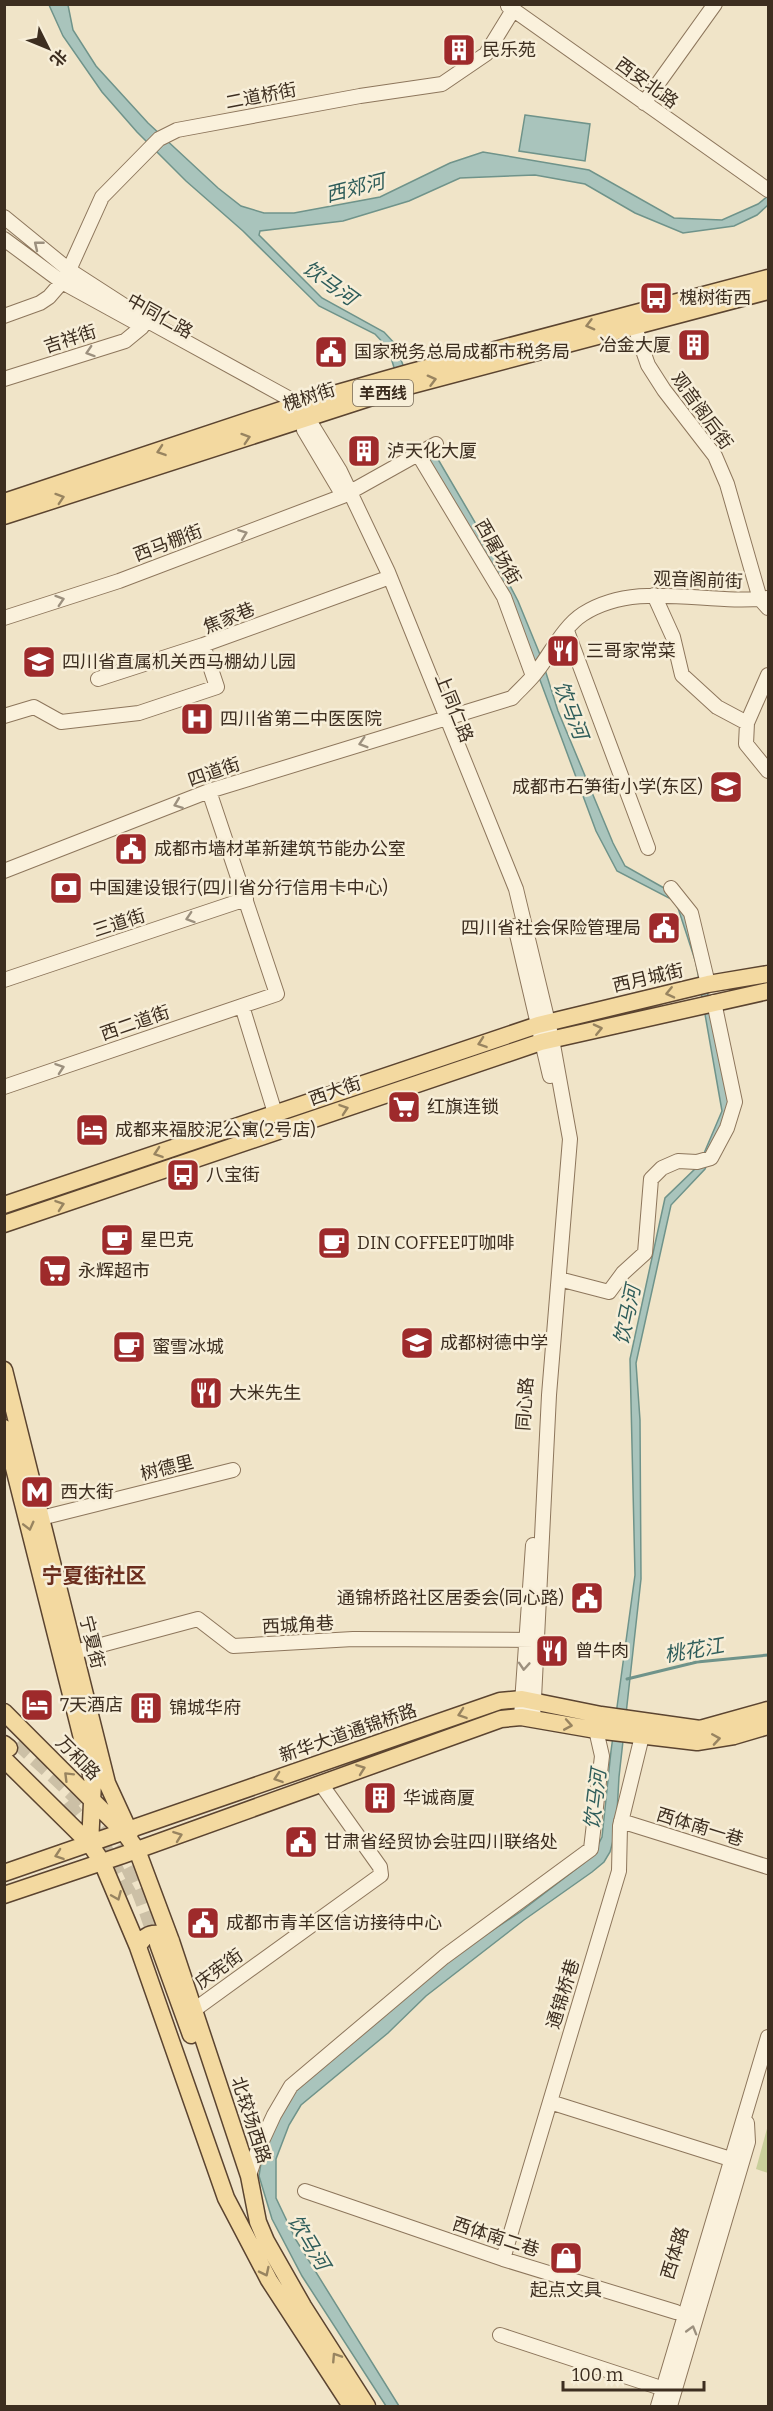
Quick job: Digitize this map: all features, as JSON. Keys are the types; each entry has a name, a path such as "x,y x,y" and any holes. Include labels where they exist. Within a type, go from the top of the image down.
{"main road":[{"name":"槐树街","path":"4,502 298,412 398,389 632,321 768,278"},
{"name":"槐树街","path":"632,321 768,291"},
{"name":"槐树街","path":"4,516 298,412"},
{"name":"西月城街","path":"543,1023 708,984 768,974"},
{"path":"546,1041 768,991"},
{"name":"西大街","path":"4,1204 543,1023"},
{"name":"西大街","path":"4,1224 546,1041"},
{"name":"宁夏街","path":"4,1370 107,1783 130,1853"},
{"name":"宁夏街","path":"4,1428 93,1782 90,1844"},
{"name":"新华大道通锦桥路","path":"4,1873 500,1701 528,1700 599,1725"},
{"path":"640,1731 700,1729 768,1710"},
{"name":"万和路","path":"4,1712 122,1833"},
{"name":"新华大道通锦桥路","path":"4,1895 130,1853 501,1719 527,1718 599,1725"},
{"path":"599,1725 697,1742 734,1736 768,1726"},
{"path":"4,1728 9,1748 90,1844"},
{"name":"北较场西路","path":"90,1844 194,2010 249,2176 258,2222 283,2274 367,2406"},
{"name":"北较场西路","path":"130,1853 226,2198 269,2280 351,2406"},
{"path":"154,1945 258,2222"}],"street":[{"path":"644,103 715,4"},
{"name":"西安北路","path":"509,7 768,190"},
{"name":"二道桥街","path":"65,276 102,196 146,150 170,132 360,96 442,84 486,54 509,7"},
{"path":"4,217 65,276 148,321 298,412"},
{"name":"中同仁路","path":"4,239 142,327 298,412"},
{"path":"4,316 40,303 65,276"},
{"name":"观音阁后街","path":"632,321 648,365 664,390 715,456 728,484 766,602"},
{"name":"吉祥街","path":"4,379 125,341 142,327"},
{"name":"上同仁路","path":"298,412 347,494 443,718 508,893 543,1023"},
{"path":"436,444 347,494 388,572 443,718"},
{"name":"西屠场街","path":"418,454 504,597 534,674"},
{"name":"西马棚街","path":"4,618 119,581 347,494"},
{"name":"焦家巷","path":"4,716 34,707 61,722 139,713 217,687 203,645 382,580"},
{"path":"654,595 674,637 682,675 717,707 747,723"},
{"name":"观音阁前街","path":"534,674 582,614 616,600 654,595 766,602"},
{"path":"567,631 648,848"},
{"path":"98,679 203,645"},
{"name":"四道街","path":"4,871 209,791 512,698 534,674"},
{"path":"768,675 747,723 746,744 768,771"},
{"path":"209,791 246,899"},
{"path":"671,888 691,913 708,984"},
{"name":"三道街","path":"4,980 246,899"},
{"name":"西二道街","path":"4,1087 277,994 246,899"},
{"path":"559,1279 609,1292 645,1252 651,1179 662,1168 678,1161 704,1160 727,1128 735,1102 714,1002"},
{"path":"242,1006 275,1113"},
{"name":"同心路","path":"532,1640 543,1394 565,1134 543,1023"},
{"path":"527,1718 549,1395 570,1139 546,1041"},
{"name":"树德里","path":"41,1518 232,1470"},
{"name":"西城角巷","path":"75,1652 198,1619 233,1646 353,1639 532,1640"},
{"path":"249,2176 256,2154 274,2115 291,2086 444,1957 591,1849 602,1756 599,1725"},
{"name":"通锦桥巷","path":"503,2259 619,1871 621,1821 640,1731"},
{"name":"庆宪街","path":"194,2010 381,1875 380,1867 321,1784"},
{"name":"西体南一巷","path":"621,1821 768,1867"},
{"name":"西体路","path":"648,2406 676,2312 729,2154 747,2115 768,2037"},
{"path":"550,2102 729,2154 658,2406"},
{"name":"西体路","path":"670,2406 748,2142 747,2115"},
{"name":"西体南二巷","path":"305,2191 503,2259 676,2312"},
{"path":"500,2335 655,2386"}],"green space":[{"path":"768,2125 768,2173 756,2169"}],"water":[{"path":"49,5 68,5 73,30 96,66 148,123 218,188 241,206 264,213 294,213 380,197 450,163 483,152 589,170 674,218 722,220 758,204 768,196 768,205 757,215 734,226 683,233 635,213 585,184 535,175 460,178 409,201 343,221 260,231 259,235 322,298 384,332 396,345 405,371 396,374 388,348 375,334 319,306 137,132 102,92 63,36"},
{"path":"525,115 590,124 585,161 519,151"},
{"path":"432,449 493,553 518,601 541,657 558,711 613,843 625,866 677,897 688,910 728,1080 730,1108 705,1169 671,1205 636,1363 640,1420 641,1579 619,1777 616,1830 610,1852 604,1862 592,1872 524,1920 426,1996 388,2033 301,2105 289,2125 276,2159 276,2198 296,2240 399,2406 386,2406 302,2276 272,2219 259,2176 264,2144 295,2085 427,1974 520,1912 584,1863 594,1853 602,1837 611,1751 635,1575 630,1359 665,1198 699,1165 722,1111 696,963 678,908 673,900 617,871 596,831 527,645 476,542 425,452"}],"waterway":[{"name":"桃花江","path":"627,1679 697,1662 768,1655"}],"tunnel":[{"path":"18,1742 81,1802 114,1842 134,1879 158,1944"},
{"path":"66,1803 105,1850 132,1900"}],"place":[{"name":"民乐苑","path":"459,50"},
{"name":"槐树街西","path":"656,298"},
{"name":"冶金大厦","path":"694,345"},
{"name":"国家税务总局成都市税务局","path":"331,352"},
{"name":"泸天化大厦","path":"364,451"},
{"name":"三哥家常菜","path":"563,651"},
{"name":"四川省直属机关西马棚幼儿园","path":"39,662"},
{"name":"四川省第二中医医院","path":"197,719"},
{"name":"成都市石笋街小学(东区)","path":"726,787"},
{"name":"成都市墙材革新建筑节能办公室","path":"131,849"},
{"name":"中国建设银行(四川省分行信用卡中心)","path":"66,888"},
{"name":"四川省社会保险管理局","path":"664,928"},
{"name":"红旗连锁","path":"404,1107"},
{"name":"成都来福胶泥公寓(2号店)","path":"92,1130"},
{"name":"八宝街","path":"183,1175"},
{"name":"星巴克","path":"117,1240"},
{"name":"DIN COFFEE叮咖啡","path":"334,1243"},
{"name":"永辉超市","path":"55,1271"},
{"name":"成都树德中学","path":"417,1343"},
{"name":"蜜雪冰城","path":"129,1347"},
{"name":"大米先生","path":"206,1393"},
{"name":"西大街","path":"37,1492"},
{"name":"通锦桥路社区居委会(同心路)","path":"587,1598"},
{"name":"曾牛肉","path":"552,1651"},
{"name":"7天酒店","path":"37,1705"},
{"name":"锦城华府","path":"146,1708"},
{"name":"华诚商厦","path":"380,1798"},
{"name":"甘肃省经贸协会驻四川联络处","path":"301,1842"},
{"name":"成都市青羊区信访接待中心","path":"203,1923"},
{"name":"起点文具","path":"566,2258"}],"district":[{"name":"宁夏街社区","path":"94,1576"}],"water label":[{"name":"西郊河","path":"355,188"},
{"name":"饮马河","path":"330,283"},
{"name":"饮马河","path":"571,710"},
{"name":"饮马河","path":"627,1315"},
{"name":"饮马河","path":"595,1799"},
{"name":"饮马河","path":"309,2242"}]}
